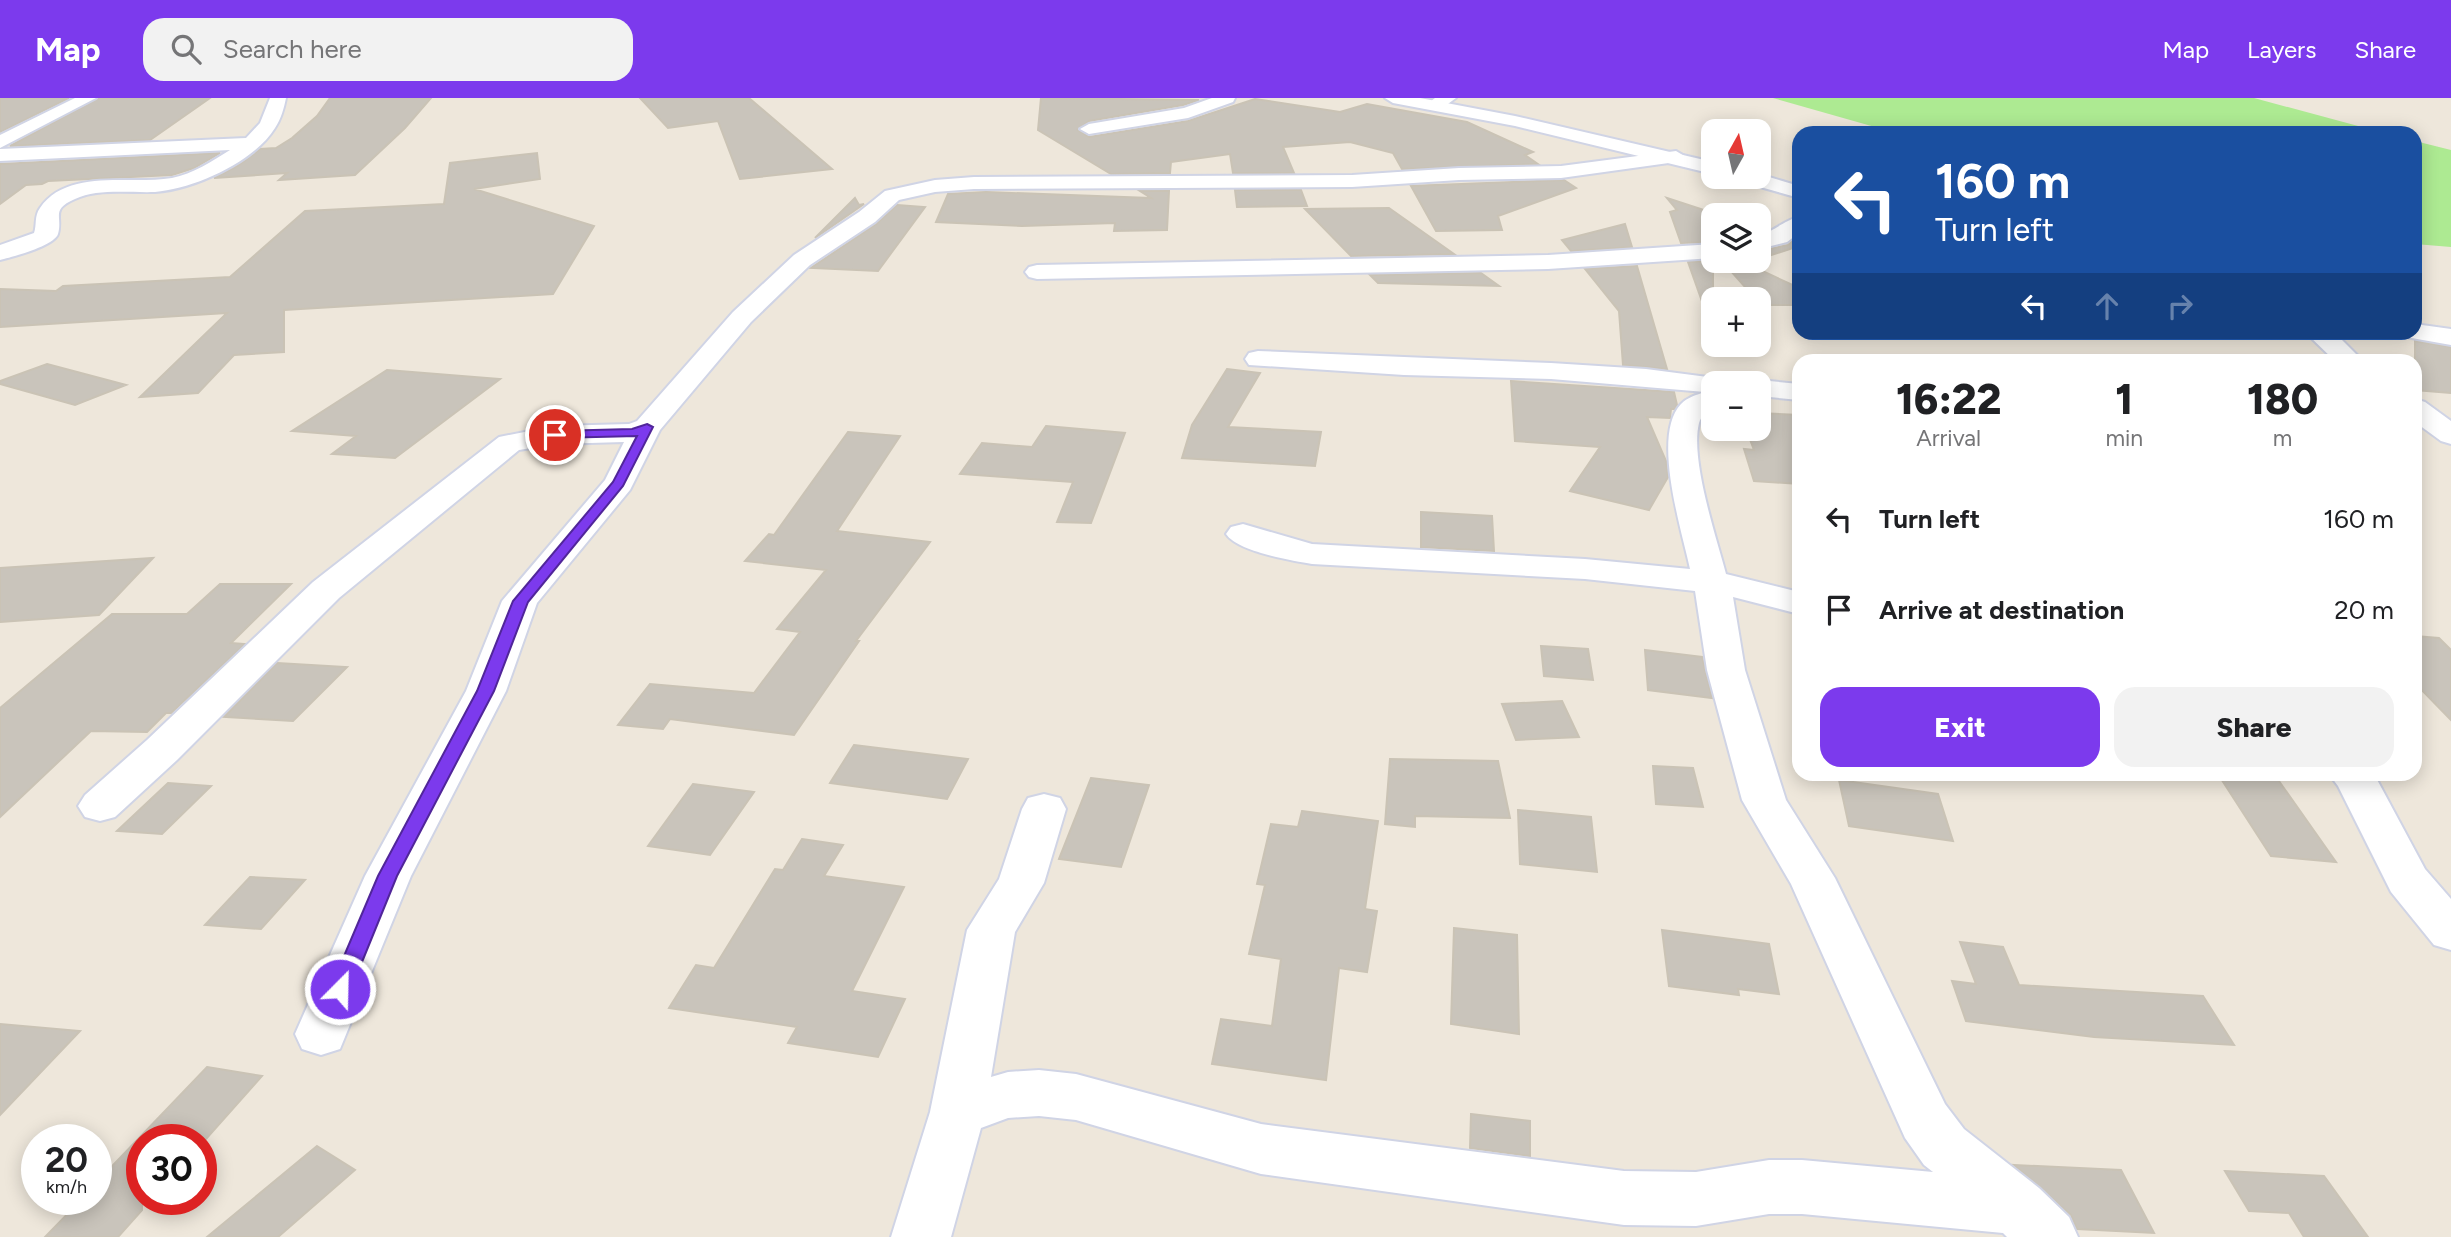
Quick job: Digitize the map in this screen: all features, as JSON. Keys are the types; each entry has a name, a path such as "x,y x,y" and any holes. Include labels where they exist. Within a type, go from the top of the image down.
{"street":[{"path":"0,142 88,98"},
{"path":"0,253 42,238 47,233 47,213 56,201 68,194 93,188 171,184 205,173 266,132 273,119 278,98"},
{"path":"1088,129 1188,113 1227,98"},
{"path":"1393,98 1441,101 1701,164"},
{"path":"0,155 251,143"},
{"path":"321,1034 388,876 486,691 520,601 619,483 647,427 742,317 786,274 867,217 892,195 935,186 974,183 1352,181 1459,174 1561,172 1676,157"},
{"path":"1771,184 1792,190"},
{"path":"1771,239 1792,233"},
{"path":"1037,272 1548,262 1701,252"},
{"path":"2422,333 2451,338"},
{"path":"2327,340 2342,354"},
{"path":"1258,359 1565,372 1701,383"},
{"path":"1771,389 1792,391"},
{"path":"1701,403 1691,410 1684,424 1684,474 1718,610 1729,682 1764,800 1812,878 1925,1121 1944,1147 2033,1222"},
{"path":"2422,413 2451,436"},
{"path":"100,806 162,750 326,590 510,443 555,435 634,433 647,427"},
{"path":"2422,435 2451,436"},
{"path":"1242,534 1289,550 1326,556 1585,569 1660,578 1709,580 1792,601"},
{"path":"2357,781 2407,880 2451,932"},
{"path":"922,1237 958,1112 991,930 1021,883 1044,809"},
{"path":"958,1112 1008,1095 1039,1093 1076,1097 1261,1149 1624,1198 1696,1199 1769,1187 1791,1187 2033,1222"}],"green space":[{"path":"1773,98 2254,98 2358,126 1871,126"},
{"path":"2422,143 2451,150 2451,247 2422,245"}],"building":[{"path":"0,98 69,98 0,132"},
{"path":"98,98 210,98 150,140 10,146"},
{"path":"330,98 431,98 405,128 355,175 279,180 287,173 214,178 239,165 260,149 276,148 292,138 317,116"},
{"path":"640,98 749,98 832,169 740,179 718,121 668,128"},
{"path":"1041,98 1199,100 1089,121 1078,130 1089,137 1188,121 1255,99 1340,112 1367,104 1467,122 1533,152 1525,155 1538,164 1402,169 1393,153 1350,142 1283,147 1294,173 1233,173 1230,154 1171,162 1170,173 1111,174 1038,130"},
{"path":"220,153 194,168 172,175 48,181 26,185 0,204 0,164"},
{"path":"537,153 540,179 474,189 594,226 553,294 284,310 284,352 234,355 198,393 140,397 227,313 0,327 0,289 56,291 63,286 230,277 305,211 444,204 450,163"},
{"path":"1564,180 1576,188 1498,216 1502,230 1436,231 1411,186"},
{"path":"1235,190 1301,190 1307,206 1237,207"},
{"path":"1140,191 1169,191 1167,230 1114,231 1115,223 1022,226 936,222 948,194 986,192 1151,198"},
{"path":"855,198 859,205 864,204 815,238"},
{"path":"1667,198 1701,209 1701,242 1681,243 1670,212 1677,210"},
{"path":"897,205 925,207 878,271 811,268 876,224"},
{"path":"1389,208 1454,254 1351,256 1305,209"},
{"path":"1625,224 1632,247 1571,251 1562,240"},
{"path":"1792,242 1792,248 1771,255 1771,249"},
{"path":"1701,261 1701,273 1713,273 1713,287 1701,287 1701,299 1688,262"},
{"path":"1637,266 1667,369 1623,365 1619,311 1585,269"},
{"path":"1481,273 1499,286 1378,283 1370,275"},
{"path":"1733,273 1767,273 1792,285 1792,305 1771,305 1771,287 1745,287"},
{"path":"2415,341 2451,347 2451,393 2422,391 2422,354 2415,354"},
{"path":"47,364 126,385 75,405 0,384 0,381"},
{"path":"1227,369 1260,373 1228,427 1321,432 1315,466 1182,458 1192,425"},
{"path":"387,370 500,379 395,458 332,454 356,436 292,431"},
{"path":"1511,381 1674,392 1677,405 1675,409 1671,409 1670,418 1647,417 1666,461 1668,477 1649,510 1570,491 1600,447 1515,441"},
{"path":"1771,414 1792,415 1792,484 1754,481 1744,449 1754,450 1751,441 1771,441"},
{"path":"1046,426 1125,433 1091,523 1057,522 1073,482 960,474 982,443 1032,447"},
{"path":"848,432 900,436 837,531 930,542 856,641 859,641 794,735 670,719 663,729 618,725 650,684 754,693 800,632 777,629 826,570 745,561 769,534 774,535"},
{"path":"1421,512 1492,516 1494,551 1421,547"},
{"path":"153,558 99,615 0,622 0,568"},
{"path":"220,584 291,584 231,643 245,644 171,713 166,713 147,732 91,731 0,817 0,708 112,614 187,614"},
{"path":"2422,637 2439,638 2451,650 2451,720 2422,690"},
{"path":"1541,646 1588,649 1593,680 1544,676"},
{"path":"1645,650 1702,657 1712,698 1648,690"},
{"path":"277,663 347,667 293,721 224,717"},
{"path":"1562,701 1579,737 1516,740 1502,704"},
{"path":"854,745 968,759 947,799 830,783"},
{"path":"1390,759 1498,761 1510,818 1415,816 1415,827 1385,824"},
{"path":"1653,766 1693,768 1703,807 1656,804"},
{"path":"1091,778 1149,785 1121,867 1059,859"},
{"path":"1839,781 1938,794 1953,841 1849,826"},
{"path":"2223,781 2279,781 2336,862 2271,856"},
{"path":"168,783 211,786 162,834 117,831"},
{"path":"693,784 754,792 710,855 648,846"},
{"path":"1518,810 1591,817 1597,872 1520,864"},
{"path":"1302,811 1378,821 1365,909 1377,911 1367,972 1339,968 1326,1080 1212,1064 1221,1019 1272,1026 1281,959 1249,954 1265,885 1257,884 1271,824 1298,827"},
{"path":"802,839 843,845 824,876 904,887 852,991 905,999 878,1057 788,1043 797,1027 669,1008 696,965 714,968 775,869 783,870"},
{"path":"250,877 305,880 261,929 205,925"},
{"path":"1454,928 1517,935 1519,1034 1451,1024"},
{"path":"1662,930 1769,944 1779,994 1738,989 1739,995 1669,986"},
{"path":"1960,942 2003,947 2019,985 2203,996 2234,1045 2094,1037 1966,1021 1952,981 1976,984"},
{"path":"0,1024 80,1031 0,1115"},
{"path":"207,1067 262,1076 217,1127 217,1124 152,1124"},
{"path":"1471,1114 1530,1121 1530,1156 1470,1148"},
{"path":"317,1146 355,1170 278,1237 207,1237"},
{"path":"126,1152 126,1215 138,1215 118,1237 45,1237 66,1215 112,1215 112,1166"},
{"path":"2014,1165 2121,1170 2154,1233 2077,1229 2071,1215"},
{"path":"2225,1171 2324,1176 2368,1237 2304,1237 2289,1213 2249,1211"}],"route":[{"path":"340,989 388,876 486,691 520,601 619,483 647,427 634,433 555,435"}]}
